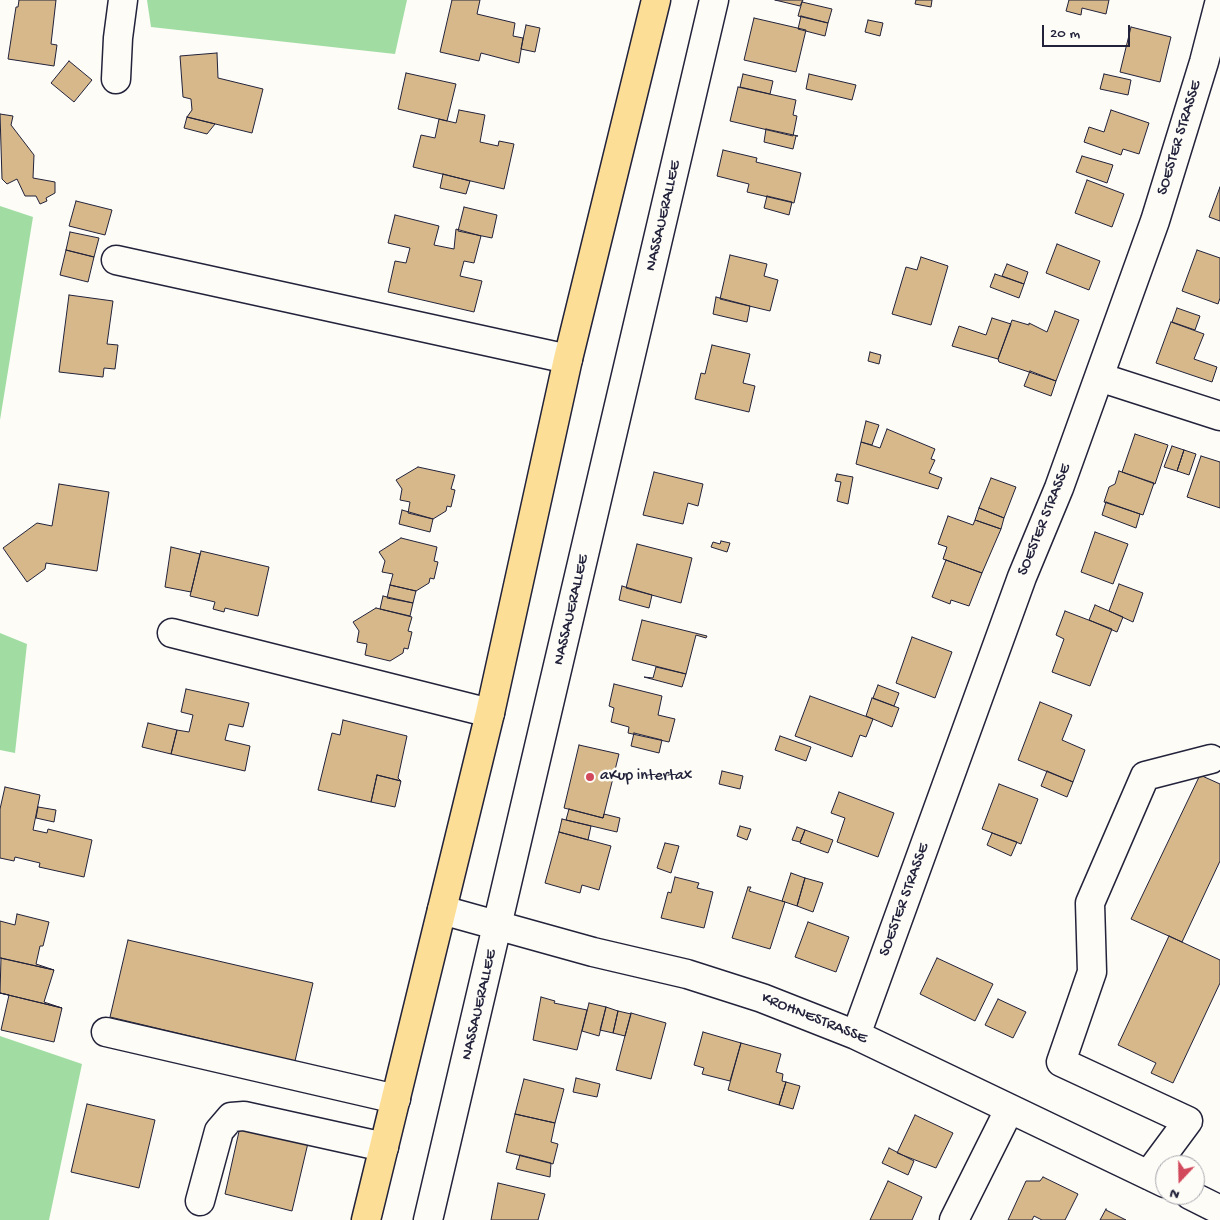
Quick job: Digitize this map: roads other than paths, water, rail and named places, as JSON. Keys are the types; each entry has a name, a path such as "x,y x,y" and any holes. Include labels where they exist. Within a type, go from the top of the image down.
{"main road":[{"path":"366,1220 490,713 568,359 656,0"}],"street":[{"path":"116,79 118,38 123,0"},
{"name":"NASSAUERALLEE","path":"428,1220 714,0"},
{"name":"SOESTER STRASSE","path":"856,1035 1022,577 1059,488 1154,221 1204,62 1220,0"},
{"path":"116,260 568,359"},
{"path":"1099,377 1220,416"},
{"path":"172,633 490,713"},
{"path":"1170,1155 1188,1121 1061,1062 1092,972 1090,903 1145,776 1211,759"},
{"name":"KROHNESTRASSE","path":"442,910 593,952 687,974 762,998 856,1035 1009,1110 1155,1178"},
{"path":"106,1032 396,1099"},
{"path":"954,1220 1009,1110"},
{"path":"200,1201 219,1131 231,1117 244,1116 384,1147"},
{"path":"1205,1202 1220,1210"}],"place":[{"name":"aKup intertax","path":"590,777"}]}
